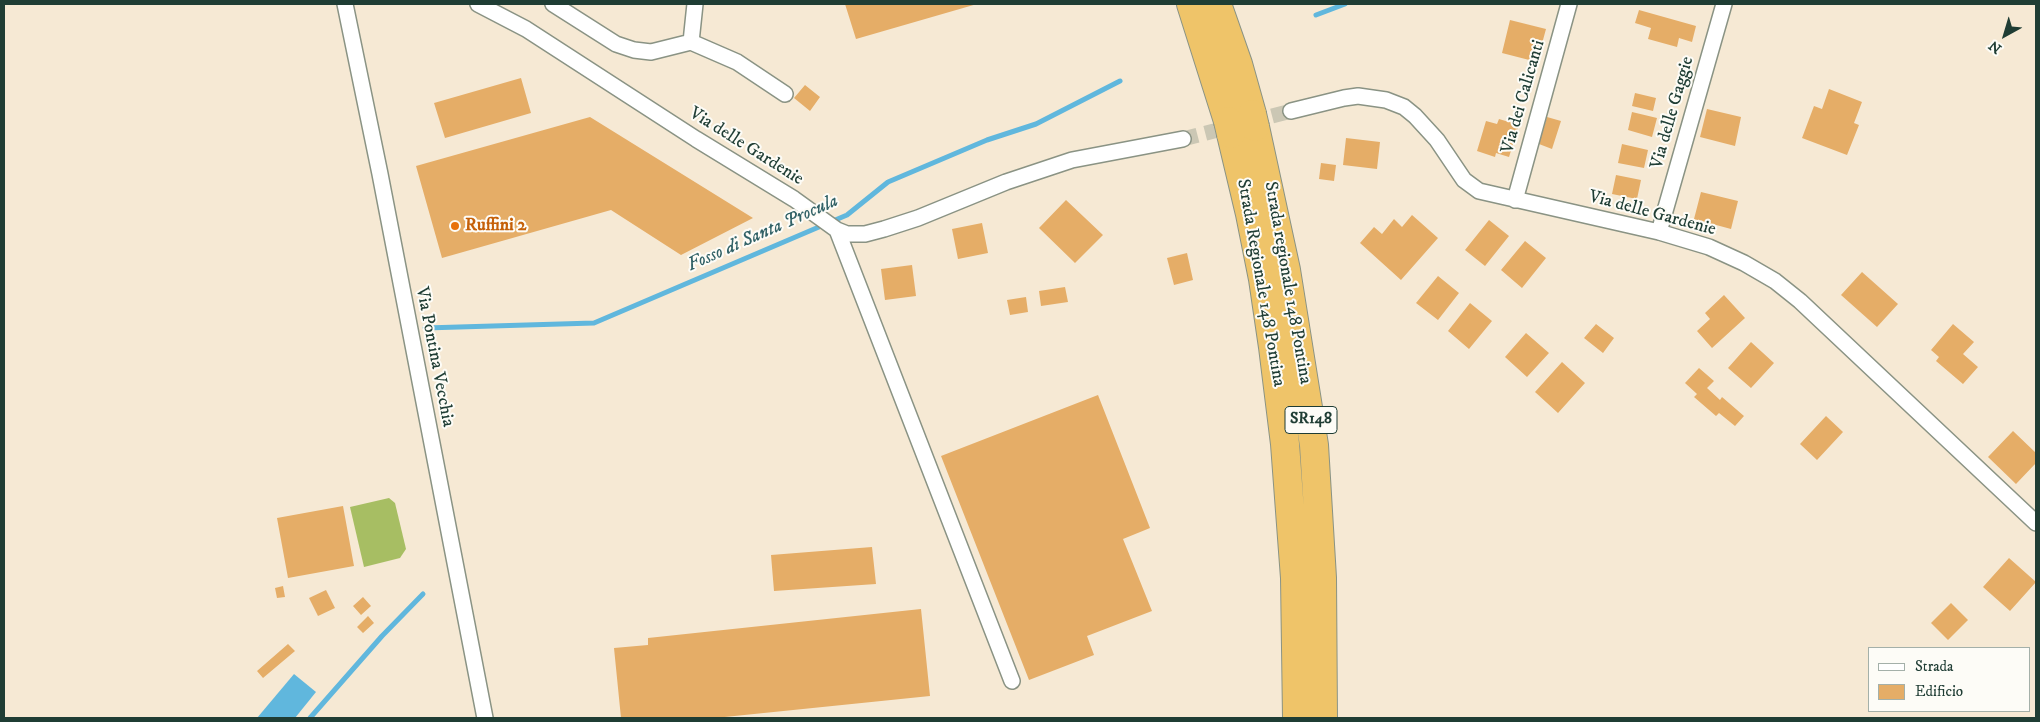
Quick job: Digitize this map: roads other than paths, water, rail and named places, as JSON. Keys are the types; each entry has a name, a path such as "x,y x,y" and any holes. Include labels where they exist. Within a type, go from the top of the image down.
{"highway":[{"name":"Strada Regionale 148 Pontina","path":"1191,4 1242,124 1250,214 1263,279 1285,444 1295,578 1297,718"},
{"name":"Strada regionale 148 Pontina","path":"1217,4 1238,64 1242,124 1286,270 1314,445 1322,578 1323,718"}],"street":[{"name":"Via Pontina Vecchia","path":"345,4 380,174 485,718"},
{"name":"Via delle Gardenie","path":"478,4 526,29 846,234 856,235 874,232 918,218 1006,182 1072,160 1183,139"},
{"path":"553,4 616,44 634,50 651,52 691,42 736,62 785,94"},
{"path":"691,42 695,4"},
{"name":"Via dei Calicanti","path":"1515,200 1569,4"},
{"name":"Via delle Gaggie","path":"1659,232 1724,4"},
{"name":"Via delle Gardenie","path":"1291,111 1336,99 1358,96 1379,98 1398,104 1415,116 1432,134 1469,184 1480,191 1659,232 1717,250 1756,270 1783,287 1807,308 2036,523"},
{"path":"837,230 1012,681"}],"water":[{"path":"294,674 316,692 295,718 257,718"}],"waterway":[{"name":"Fosso di Santa Procula","path":"1316,15 1345,4"},
{"name":"Fosso di Santa Procula","path":"425,328 594,323 847,215 888,182 987,140 1036,124 1120,81"},
{"name":"Fosso di Santa Procula","path":"310,718 382,636 423,594"}],"tunnel":[{"path":"1183,139 1291,111"}],"place":[{"name":"Ruffini 2","path":"455,226"}]}
